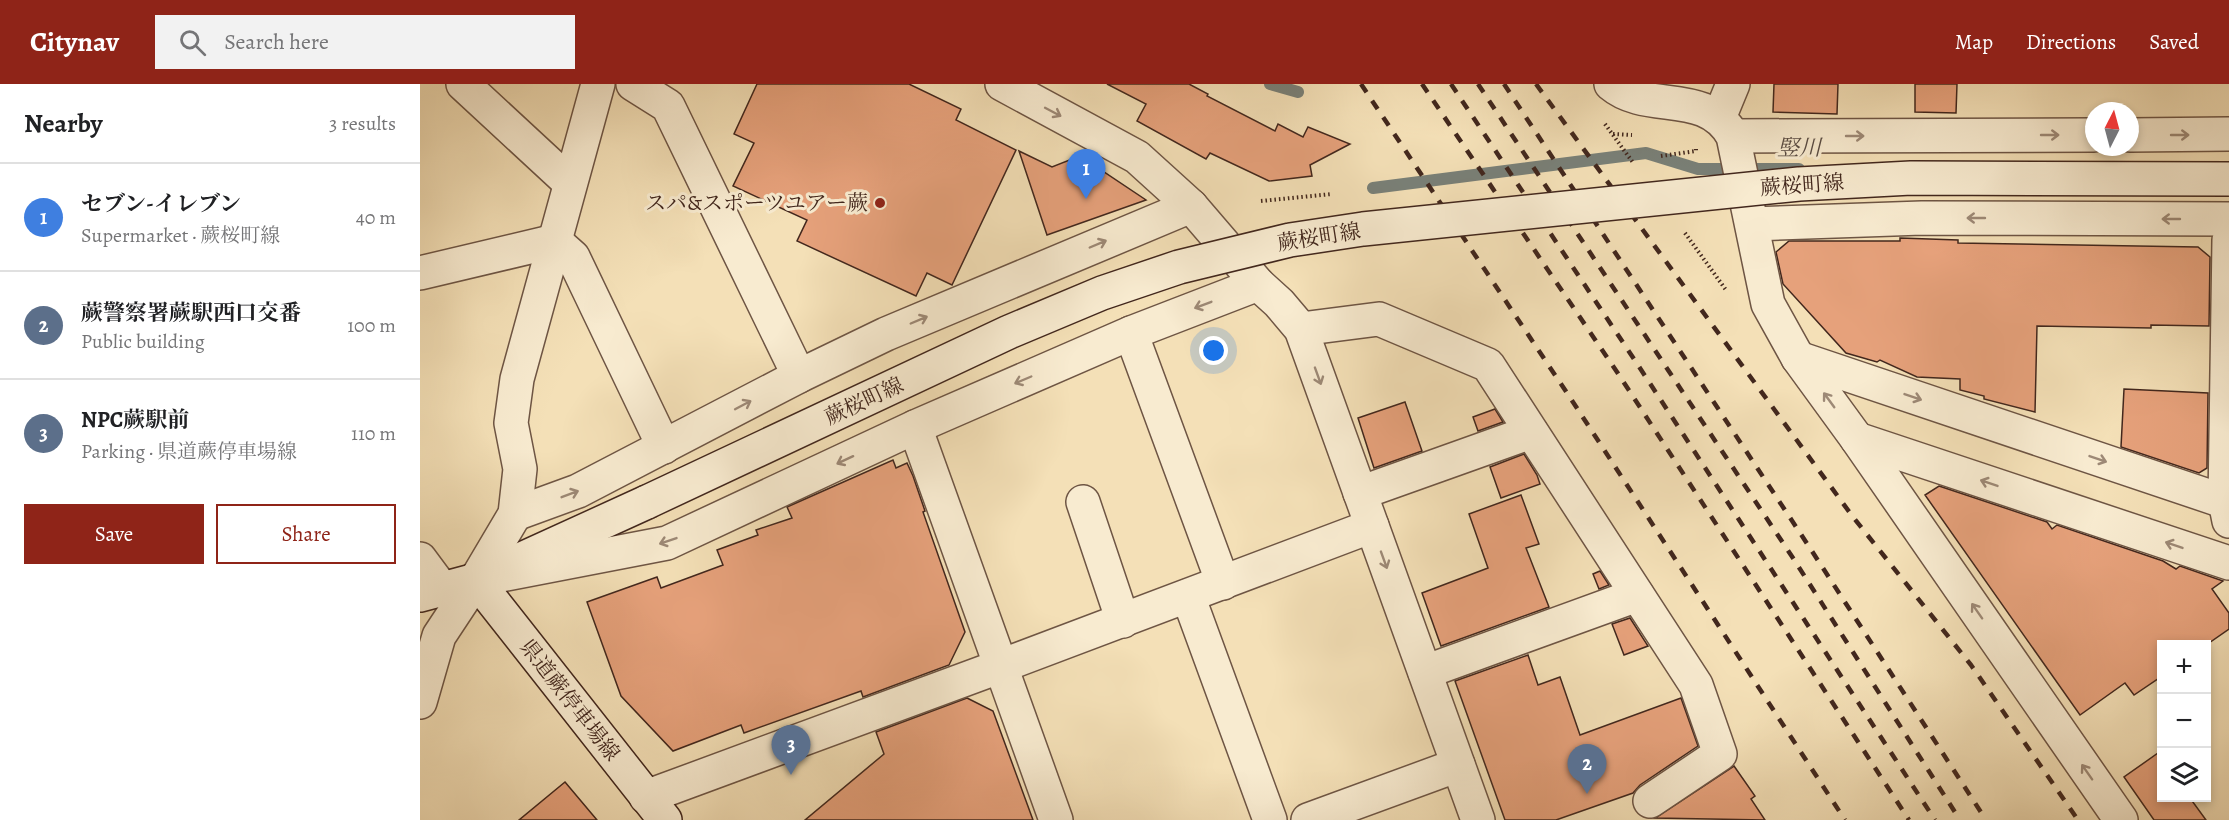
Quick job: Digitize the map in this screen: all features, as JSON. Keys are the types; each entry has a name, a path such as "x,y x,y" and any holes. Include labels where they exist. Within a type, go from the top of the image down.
{"street":[{"path":"463,84 570,183"},
{"path":"420,702 439,636 515,514 520,469 511,423 515,390 598,84"},
{"path":"633,84 668,106 799,376"},
{"path":"1002,84 1137,157 1191,206 1258,284 1279,303 1301,329 1478,820"},
{"path":"1611,84 1632,96 1696,106 1726,127 2085,135"},
{"path":"1733,84 1726,127 1752,224 1768,304 1798,358 1857,439 2121,820"},
{"path":"2139,135 2229,134"},
{"name":"蕨桜町線","path":"476,580 1009,332 1102,293 1179,267 1290,240 1363,229 1810,183 1911,178 2229,179"},
{"path":"515,514 578,491 799,376 897,330 1191,206"},
{"path":"1752,224 1922,218 2229,219"},
{"path":"1798,358 2228,509 2229,240"},
{"path":"420,273 555,241"},
{"path":"555,241 573,257 664,447"},
{"path":"420,559 432,593 476,580 668,543 915,427 1131,333 1258,284"},
{"path":"1301,329 1379,319 1488,365 1696,685 1720,754 1650,801"},
{"path":"1131,333 1223,583"},
{"path":"915,427 1056,820"},
{"path":"1360,493 1532,432"},
{"path":"1857,439 2229,563"},
{"path":"1083,502 1123,621"},
{"path":"656,808 1001,666 1372,526"},
{"name":"県道蕨停車場線","path":"476,580 656,808"},
{"path":"1425,672 1637,595"},
{"path":"1188,596 1270,820"},
{"path":"1308,820 1458,765"}],"path":[{"path":"1612,134 1636,135"},
{"path":"1661,156 1696,151 1695,144"},
{"path":"1261,201 1342,194"}],"building":[{"name":"スパ&スポーツユアー蕨","path":"757,84 909,84 961,109 956,120 1016,150 952,285 927,273 916,296 797,241 807,220 733,186 754,143 734,134"},
{"path":"1107,84 1189,84 1208,94 1207,96 1275,131 1278,124 1303,137 1308,127 1350,144 1310,165 1312,176 1269,181 1210,153 1206,159 1137,121 1146,104"},
{"path":"1774,84 1838,84 1837,114 1773,112"},
{"path":"1915,84 1957,84 1956,113 1915,112"},
{"path":"1019,151 1052,167 1072,159 1101,170 1146,200 1047,235"},
{"path":"1900,238 1958,240 1958,243 2198,247 2210,257 2209,326 2151,325 2151,328 2037,326 2035,412 1984,399 1984,396 1960,390 1960,379 1917,377 1880,360 1877,362 1846,353 1783,284 1776,252 1789,241 1900,241"},
{"path":"2124,389 2208,393 2207,468 2199,473 2121,447"},
{"path":"1405,402 1422,451 1374,468 1358,418"},
{"path":"1495,409 1503,422 1478,431 1473,417"},
{"path":"1524,454 1540,484 1501,498 1490,467"},
{"path":"893,460 896,468 907,463 913,476 925,511 923,512 965,632 949,665 863,697 861,691 744,733 741,725 673,751 621,696 587,602 657,577 661,588 723,565 717,550 758,535 756,530 792,518 787,507"},
{"path":"1939,486 2047,522 2052,529 2057,525 2163,561 2176,569 2180,566 2223,581 2212,589 2229,613 2229,629 2211,642 2157,640 2157,679 2134,695 2125,683 2080,715 1925,495"},
{"path":"1521,495 1539,544 1526,548 1549,607 1441,646 1422,593 1488,568 1469,514"},
{"path":"1600,571 1609,585 1599,589 1593,574"},
{"path":"1630,618 1648,646 1624,655 1612,624"},
{"path":"1528,655 1538,685 1560,677 1580,735 1681,698 1698,746 1640,785 1633,793 1556,820 1505,820 1455,681"},
{"path":"967,698 993,711 1033,820 805,820 884,754 876,732"},
{"path":"2157,754 2157,802 2193,802 2206,820 2154,820 2124,777"},
{"path":"1734,766 1755,796 1751,799 1765,820 1655,818"},
{"path":"565,782 597,820 519,820"}],"waterway":[{"name":"竪川","path":"1270,84 1298,92"},
{"name":"竪川","path":"1373,188 1646,153 1698,169 1799,169"}],"railway":[{"path":"1361,84 1571,399 1845,820"},
{"path":"1422,84 1617,372 1909,820"},
{"path":"1451,84 1634,359 1935,820"},
{"path":"1478,84 1793,558 1960,820"},
{"path":"1504,84 1986,820"},
{"path":"1536,84 1853,517 1971,665 2078,820"}],"place":[{"name":"セブン-イレブン","path":"1086,199"},
{"name":"スパ&スポーツユアー蕨","path":"880,203"},
{"name":"NPC蕨駅前","path":"791,775"},
{"name":"蕨警察署蕨駅西口交番","path":"1587,794"}]}
